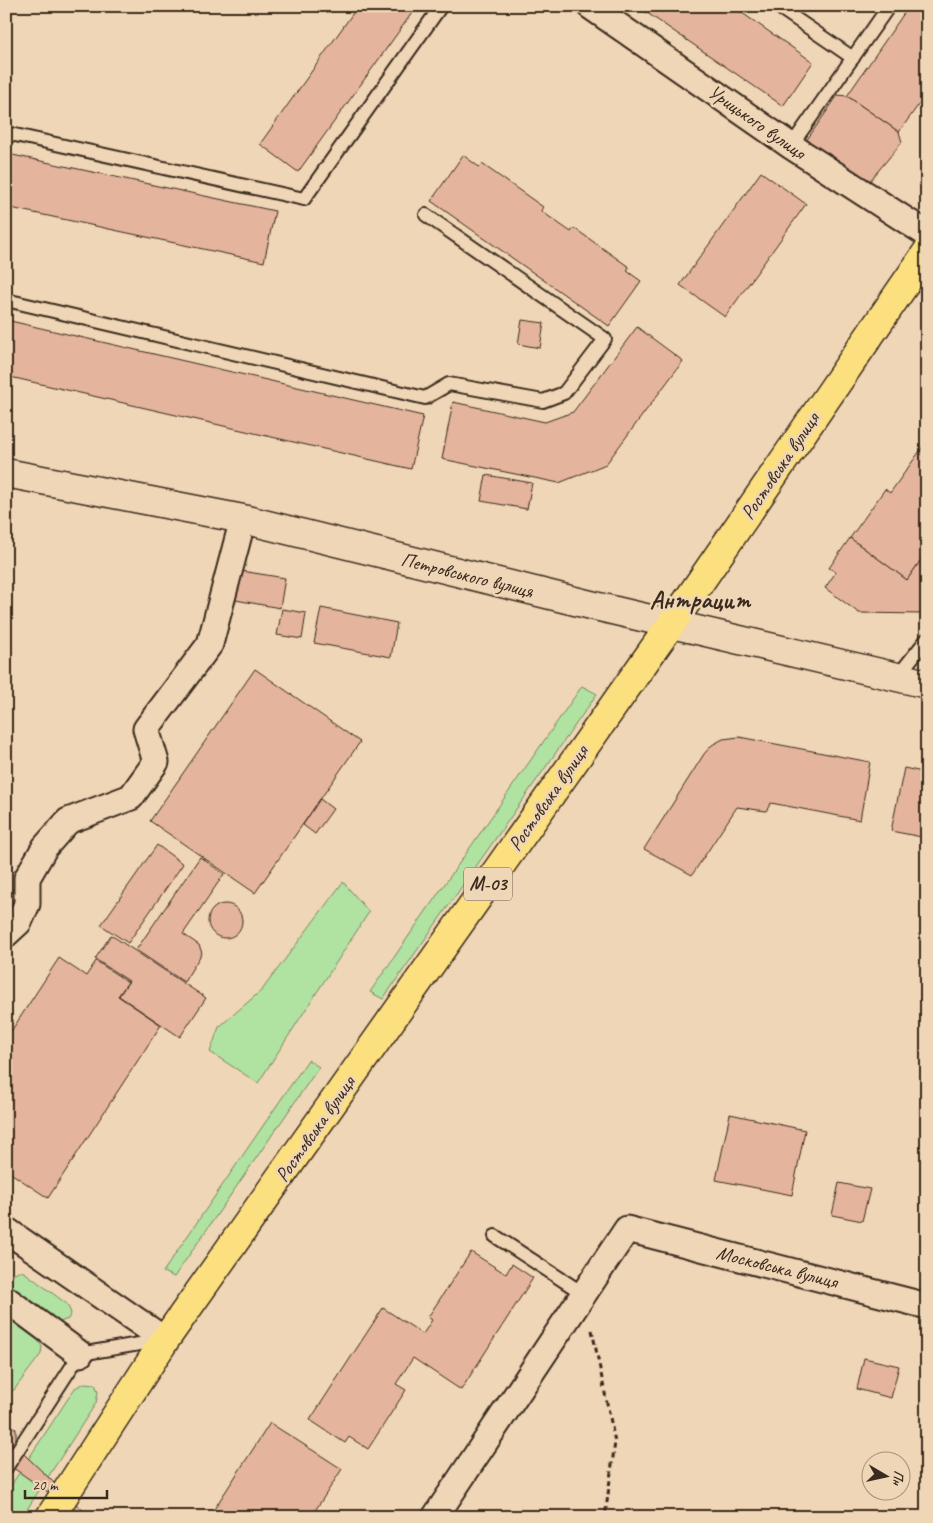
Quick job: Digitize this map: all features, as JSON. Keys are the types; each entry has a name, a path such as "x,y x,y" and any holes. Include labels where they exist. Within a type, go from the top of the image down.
{"highway":[{"name":"Ростовська вулиця","path":"50,1517 165,1340 672,624 927,252"}],"street":[{"name":"Урицького вулиця","path":"590,6 791,146 927,234"},
{"name":"Петровського вулиця","path":"6,473 243,519 927,684"},
{"path":"6,934 19,922 23,914 27,904 27,878 45,847 68,821 131,797 156,762 146,729 210,644 243,519"},
{"name":"Московська вулиця","path":"584,1294 627,1229 927,1306"},
{"path":"6,1230 165,1340"},
{"path":"434,1517 584,1294"},
{"path":"6,1299 80,1354"}],"lane":[{"path":"6,133 304,199 441,6"},
{"path":"777,6 853,58"},
{"path":"791,146 889,6"},
{"path":"6,300 425,398 449,384 543,400 564,393 606,339 426,215"},
{"path":"897,676 927,639"},
{"path":"495,1236 584,1294"},
{"path":"6,1468 80,1354 165,1340"}],"path":[{"path":"584,1294 615,1442 605,1517"}],"green space":[{"path":"582,686 597,694 383,999 370,992"},
{"path":"343,882 369,912 258,1083 210,1052 219,1027 262,990"},
{"path":"308,1060 319,1067 174,1277 163,1272"},
{"path":"18,1271 24,1272 67,1304 71,1313 68,1319 60,1322 12,1289 8,1283 12,1275"},
{"path":"6,1317 39,1341 42,1347 41,1354 14,1390 6,1390"},
{"path":"85,1383 95,1384 98,1392 96,1403 22,1517 6,1517 6,1493 75,1388"}],"building":[{"path":"358,6 417,6 298,172 260,144"},
{"path":"637,6 732,6 813,62 783,106"},
{"path":"909,6 927,6 927,93 899,132 847,96"},
{"path":"838,95 847,96 899,132 902,142 869,182 806,141"},
{"path":"8,154 275,211 264,262 6,207"},
{"path":"463,155 479,167 482,164 543,207 541,211 571,232 574,228 629,267 627,271 641,281 609,326 431,201"},
{"path":"761,172 806,204 725,317 680,285"},
{"path":"6,320 423,416 411,469 6,376"},
{"path":"522,320 544,323 540,348 518,344"},
{"path":"637,327 683,361 606,464 559,483 442,459 453,402 545,422 573,412"},
{"path":"927,441 927,560 923,557 907,580 850,538 885,489 890,493"},
{"path":"486,475 532,483 527,509 481,501"},
{"path":"850,538 907,580 923,557 927,560 927,610 924,614 859,613 825,588 836,572 829,568"},
{"path":"235,570 285,578 280,608 230,599"},
{"path":"321,608 397,623 391,657 314,643"},
{"path":"282,609 306,613 302,639 277,635"},
{"path":"255,669 360,742 255,893 150,821"},
{"path":"739,737 870,762 860,820 771,803 766,811 737,807 692,875 644,849 704,754 712,745 723,739"},
{"path":"904,768 927,773 927,838 891,831"},
{"path":"320,799 333,809 315,834 303,825"},
{"path":"157,845 183,864 128,943 101,925"},
{"path":"200,857 224,874 183,934 199,945 202,953 184,982 136,950"},
{"path":"8,886 19,897 6,909 6,887"},
{"path":"225,904 237,909 242,921 237,933 225,938 213,933 208,921 213,909"},
{"path":"111,935 206,998 180,1037 119,996 129,981 95,959"},
{"path":"59,958 86,976 96,961 128,982 118,996 161,1025 48,1198 6,1170 6,1039"},
{"path":"730,1114 805,1130 792,1195 716,1180"},
{"path":"839,1183 870,1189 862,1221 832,1215"},
{"path":"471,1252 506,1274 512,1264 533,1278 461,1390 413,1358 396,1384 406,1390 368,1449 349,1437 345,1443 310,1420 383,1308 423,1334 432,1320 428,1317"},
{"path":"864,1358 899,1366 891,1398 857,1389"},
{"path":"6,1422 16,1429 16,1443 6,1460"},
{"path":"270,1423 342,1469 311,1517 209,1517"},
{"path":"6,1437 90,1517 84,1517 6,1463"}],"district":[{"name":"Антрацит","path":"700,600"}]}
